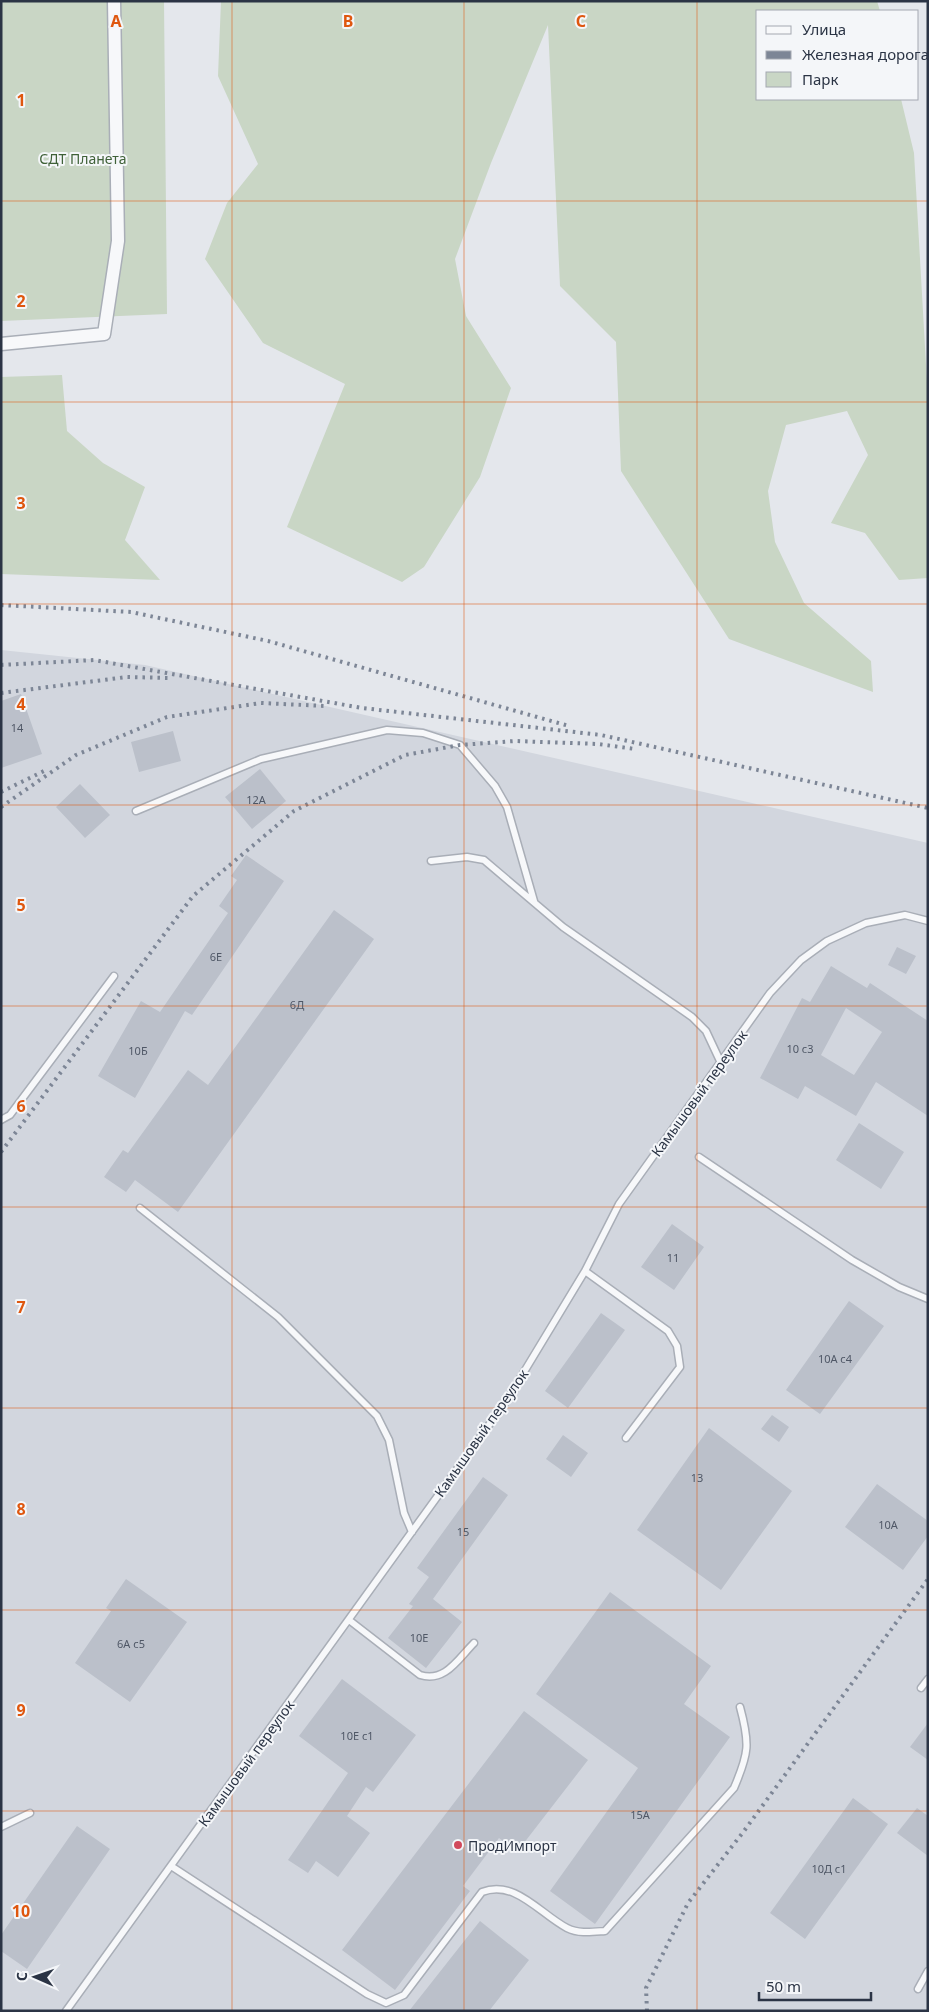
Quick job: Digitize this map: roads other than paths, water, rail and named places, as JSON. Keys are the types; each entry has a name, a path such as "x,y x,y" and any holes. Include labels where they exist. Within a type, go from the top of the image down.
{"street":[{"path":"1,344 104,334 118,241 114,1"}],"lane":[{"path":"136,811 260,759 387,730 424,733 460,745 495,786 507,807 534,901"},
{"path":"431,861 467,857 484,860 563,927 692,1017 706,1031 721,1063"},
{"name":"Камышовый переулок","path":"66,2011 507,1400 585,1271 619,1204 784,976 801,960 821,946 866,924 905,915 928,922"},
{"path":"1,1120 10,1115 114,976"},
{"path":"698,1157 852,1260 898,1287 928,1299"},
{"path":"140,1208 278,1317 346,1382 377,1416 390,1440 404,1513 412,1532"},
{"path":"585,1271 668,1331 677,1346 680,1367 626,1438"},
{"path":"349,1620 420,1675 430,1678 444,1675 474,1643"},
{"path":"921,1688 928,1679"},
{"path":"171,1866 367,1994 386,2003 404,1994 482,1892 493,1888 505,1889 528,1901 568,1928 584,1933 605,1931 734,1788 745,1761 748,1737 740,1707"},
{"path":"1,1827 30,1813"},
{"path":"918,1989 928,1971"}],"railway":[{"path":"1,605 131,612 268,641 569,726"},
{"path":"1,665 94,660 362,708 601,735 928,808"},
{"path":"1,693 127,677 170,678"},
{"path":"1,807 76,755 167,717 261,703 325,706"},
{"path":"1,1152 193,896 294,811 405,755 460,745 515,741 598,744 635,749"},
{"path":"1,792 44,771"},
{"path":"647,2011 646,1988 688,1903 744,1831 928,1579"}],"place":[{"name":"ПродИмпорт","path":"458,1845"}],"park label":[{"name":"СДТ Планета","path":"83,158"}]}
